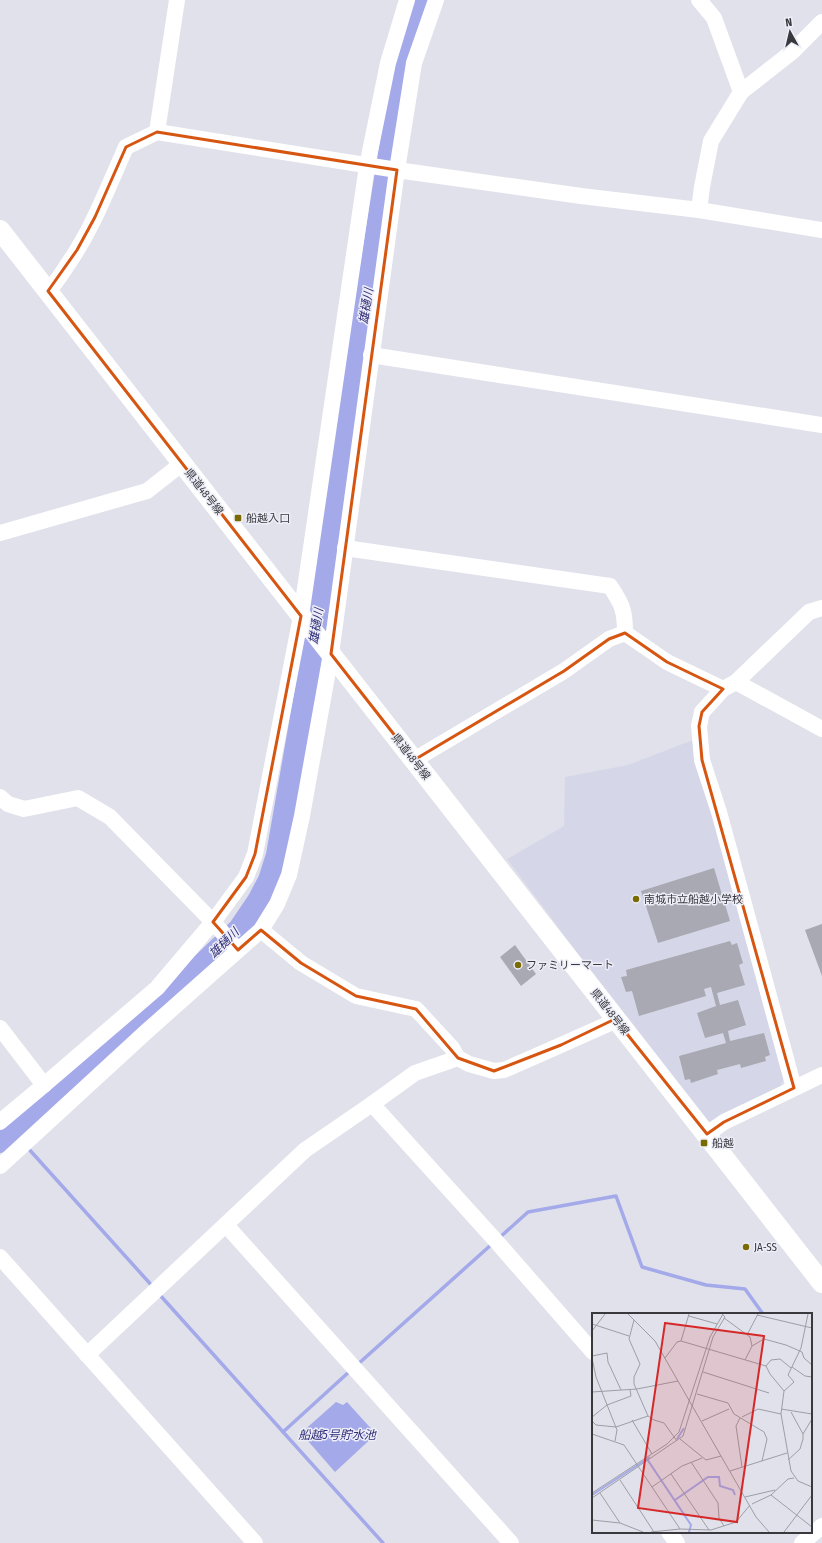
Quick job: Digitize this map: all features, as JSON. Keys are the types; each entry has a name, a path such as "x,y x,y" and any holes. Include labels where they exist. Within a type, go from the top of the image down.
{"main road":[{"name":"県道48号線","path":"0,230 822,1283"}],"street":[{"path":"158,132 177,0"},
{"path":"0,1122 157,988 213,922 246,877 254,854 304,619 367,166 388,63 407,0"},
{"path":"0,1166 147,1031 261,930 277,904 289,874 302,816 345,548 397,170 414,63 436,0"},
{"path":"699,0 714,18 741,92"},
{"path":"699,210 711,141 741,92 792,52 822,22"},
{"path":"48,291 54,285 77,250 96,217 126,147 158,132 367,166 574,195 699,210 822,230"},
{"path":"371,355 822,425"},
{"path":"0,533 147,491 175,469 180,462"},
{"path":"345,548 610,586 621,603 625,621 624,633"},
{"path":"794,1088 719,812 702,760 699,726 702,712 730,685 809,612 822,608"},
{"path":"624,633 667,662 730,685 822,729"},
{"path":"414,760 564,671 609,639 624,633"},
{"path":"0,797 8,804 24,809 78,798 110,817 213,922 238,950"},
{"path":"261,930 301,963 356,996 416,1009 452,1048 458,1058 469,1064 494,1071 504,1070 608,1024 615,1019"},
{"path":"0,1028 44,1085"},
{"path":"86,1355 305,1150 415,1073 458,1058"},
{"path":"706,1134 724,1122 822,1075"},
{"path":"372,1104 496,1241 592,1351"},
{"path":"226,1225 511,1543"},
{"path":"0,1257 255,1543"},
{"path":"802,1543 822,1526"},
{"path":"670,1533 677,1543"}],"highlighted area":[{"path":"157,132 397,170 331,654 414,760 564,671 609,639 625,633 667,662 723,689 702,712 699,726 702,760 794,1088 724,1122 707,1134 615,1019 561,1045 494,1071 458,1058 416,1009 356,996 301,963 261,930 238,950 213,922 246,877 255,854 301,616 48,291 77,250 95,217 126,147"}],"shaded area":[{"name":"南城市立船越小学校","path":"693,740 785,1076 780,1087 709,1122 579,955 507,859 564,826 565,777 628,765"}],"water":[{"name":"船越5号貯水池","path":"336,1402 343,1405 347,1402 376,1434 335,1472 301,1433"}],"building":[{"path":"714,868 730,921 658,943 641,891"},
{"path":"822,924 822,976 805,930"},
{"path":"730,941 732,945 737,943 743,963 739,965 745,985 717,993 720,1005 738,1000 746,1025 728,1031 730,1041 764,1033 770,1055 765,1057 766,1061 741,1068 740,1064 717,1070 718,1074 691,1083 690,1079 685,1080 679,1056 726,1043 723,1033 705,1038 697,1013 716,1006 711,987 704,989 706,996 639,1016 632,991 626,992 621,977 627,976 626,970"},
{"name":"ファミリーマート","path":"515,945 536,974 521,986 500,957"}],"waterway":[{"name":"雄樋川","path":"0,1142 173,992 239,929 258,901 269,880 277,855 310,666 349,403 397,104 407,51 423,0"},
{"path":"13,1131 22,1141"},
{"path":"27,1147 154,1288"},
{"path":"498,1239 528,1212 616,1196 642,1267 706,1285 745,1289 762,1313"},
{"path":"357,1365 492,1244"},
{"path":"159,1294 383,1543"},
{"path":"283,1432 350,1371"}],"place":[{"name":"船越入口","path":"238,518"},
{"name":"南城市立船越小学校","path":"636,899"},
{"name":"ファミリーマート","path":"518,965"},
{"name":"船越","path":"704,1143"},
{"name":"JA-SS","path":"746,1247"}]}
